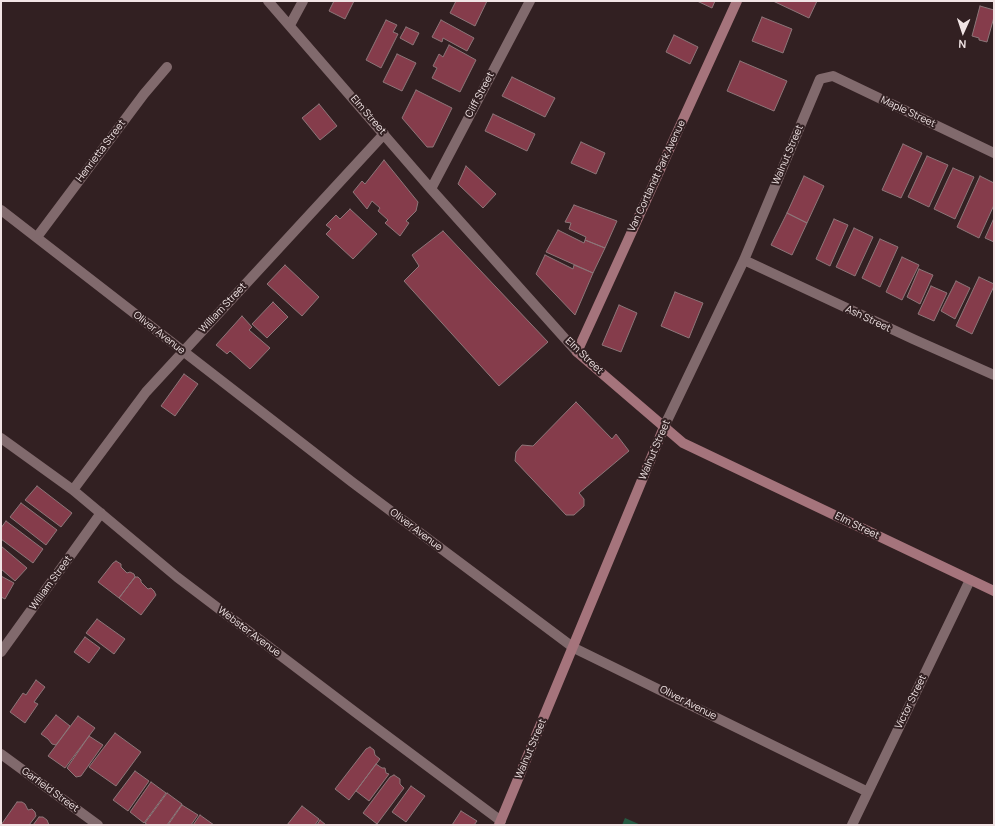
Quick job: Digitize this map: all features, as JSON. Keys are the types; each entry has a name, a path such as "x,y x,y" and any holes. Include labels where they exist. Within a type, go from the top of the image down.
{"street":[{"name":"Elm Street","path":"268,1 431,189 577,352 664,427 684,443 994,591"},
{"path":"290,25 303,1"},
{"name":"Cliff Street","path":"431,189 530,1"},
{"name":"Van Cortlandt Park Avenue","path":"577,352 737,1"},
{"name":"Henrietta Street","path":"37,237 144,94 167,67"},
{"name":"Maple Street","path":"820,79 833,76 994,153"},
{"name":"Walnut Street","path":"500,823 574,648 664,427 744,260 820,79"},
{"name":"William Street","path":"73,490 146,392 384,134"},
{"name":"Oliver Avenue","path":"1,210 352,482 574,648 868,792"},
{"name":"Ash Street","path":"744,260 912,339 994,375"},
{"name":"Webster Avenue","path":"1,438 73,490 177,577 500,823"},
{"name":"William Street","path":"1,652 101,513"},
{"name":"Victor Street","path":"852,825 970,580"},
{"name":"Garfield Street","path":"1,754 98,825"}],"green space":[{"path":"625,818 641,825 622,825"}],"building":[{"path":"334,1 354,1 345,19 329,11"},
{"path":"456,1 487,1 475,26 450,13"},
{"path":"697,1 715,1 712,8"},
{"path":"773,1 817,1 809,18"},
{"path":"980,6 994,10 994,17 987,42 972,36"},
{"path":"762,17 792,29 783,53 752,41"},
{"path":"386,20 397,25 393,32 398,34 381,68 366,60"},
{"path":"441,20 474,38 467,51 443,38 442,42 432,37"},
{"path":"406,27 419,33 413,45 400,38"},
{"path":"674,35 698,47 690,64 666,52"},
{"path":"449,45 476,60 460,92 432,78 437,68 433,66 439,54 443,57"},
{"path":"397,54 416,63 402,91 383,82"},
{"path":"740,61 787,81 774,111 727,91"},
{"path":"512,77 555,98 545,117 502,96"},
{"path":"416,90 452,108 433,147 427,147 402,118"},
{"path":"319,104 337,126 320,140 302,118"},
{"path":"493,114 535,134 527,151 485,131"},
{"path":"581,142 605,153 596,174 571,163"},
{"path":"903,144 922,153 901,198 882,190"},
{"path":"927,156 948,165 929,207 908,197"},
{"path":"384,160 418,202 416,211 406,221 409,223 400,236 385,223 388,220 378,211 380,208 372,201 367,209 353,192 362,181 365,184"},
{"path":"466,166 496,194 483,208 458,184"},
{"path":"953,168 974,177 955,219 934,209"},
{"path":"804,176 824,186 807,223 787,213"},
{"path":"980,176 994,183 994,205 979,238 957,227"},
{"path":"574,205 617,221 605,248 585,240 586,237 569,229 571,223 565,222"},
{"path":"350,209 377,234 353,259 326,234 331,229 326,225 336,215 340,219"},
{"path":"787,213 807,223 792,255 771,245"},
{"path":"994,218 994,242 985,238"},
{"path":"834,219 848,225 830,266 816,259"},
{"path":"854,228 873,237 855,276 836,267"},
{"path":"558,230 584,243 585,240 605,248 593,273 546,252"},
{"path":"443,231 548,342 499,386 404,281 419,266 412,255"},
{"path":"880,239 898,247 880,287 862,278"},
{"path":"545,255 573,269 574,265 593,273 575,315 536,274"},
{"path":"902,257 919,265 902,300 886,292"},
{"path":"285,265 319,297 302,316 267,284"},
{"path":"919,269 933,275 920,304 907,297"},
{"path":"979,277 994,284 994,286 972,334 956,326"},
{"path":"956,281 970,288 955,319 941,311"},
{"path":"931,286 947,293 934,321 918,314"},
{"path":"675,292 703,303 689,338 661,326"},
{"path":"273,302 288,317 267,338 252,324"},
{"path":"619,305 637,313 621,352 602,345"},
{"path":"242,316 252,327 249,330 270,348 250,369 230,351 227,354 216,345"},
{"path":"184,374 198,384 175,416 161,406"},
{"path":"576,402 612,439 616,434 629,451 579,493 584,499 584,506 574,515 566,515 515,461 516,452 522,445 533,446"},
{"path":"37,486 72,513 61,527 25,500"},
{"path":"21,503 57,530 46,545 10,517"},
{"path":"6,521 43,549 33,563 1,539 1,528"},
{"path":"1,546 27,568 15,581 1,569"},
{"path":"116,561 121,564 121,567 127,573 130,572 134,574 135,577 119,598 98,582"},
{"path":"1,576 14,583 5,599 1,597"},
{"path":"135,577 138,577 148,589 151,588 156,595 141,615 119,598"},
{"path":"97,619 125,639 114,654 86,633"},
{"path":"85,637 100,648 89,663 74,652"},
{"path":"36,680 45,687 34,702 38,704 25,723 10,712 23,693 26,695"},
{"path":"56,715 70,726 56,745 52,744 41,734"},
{"path":"78,716 95,728 65,768 48,756"},
{"path":"115,733 141,752 116,786 89,767"},
{"path":"89,736 103,745 81,776 76,777 67,768"},
{"path":"370,747 374,750 375,755 380,759 349,800 335,789 366,749"},
{"path":"376,764 382,768 385,768 386,773 389,774 369,801 356,791"},
{"path":"135,771 149,781 128,811 113,800"},
{"path":"394,775 400,779 400,784 404,788 377,824 363,813 390,777"},
{"path":"151,782 166,793 144,823 130,812"},
{"path":"411,786 425,796 406,822 392,812"},
{"path":"167,793 182,804 167,825 148,825 145,823"},
{"path":"17,802 22,802 25,804 28,810 32,809 36,816 29,825 1,825"},
{"path":"182,805 198,815 191,825 168,825"},
{"path":"302,806 319,819 315,825 287,825"},
{"path":"461,811 477,821 474,825 452,825"},
{"path":"200,815 214,825 193,825"},
{"path":"39,817 43,817 47,820 49,825 33,825"},
{"path":"320,820 326,825 317,825"}]}
